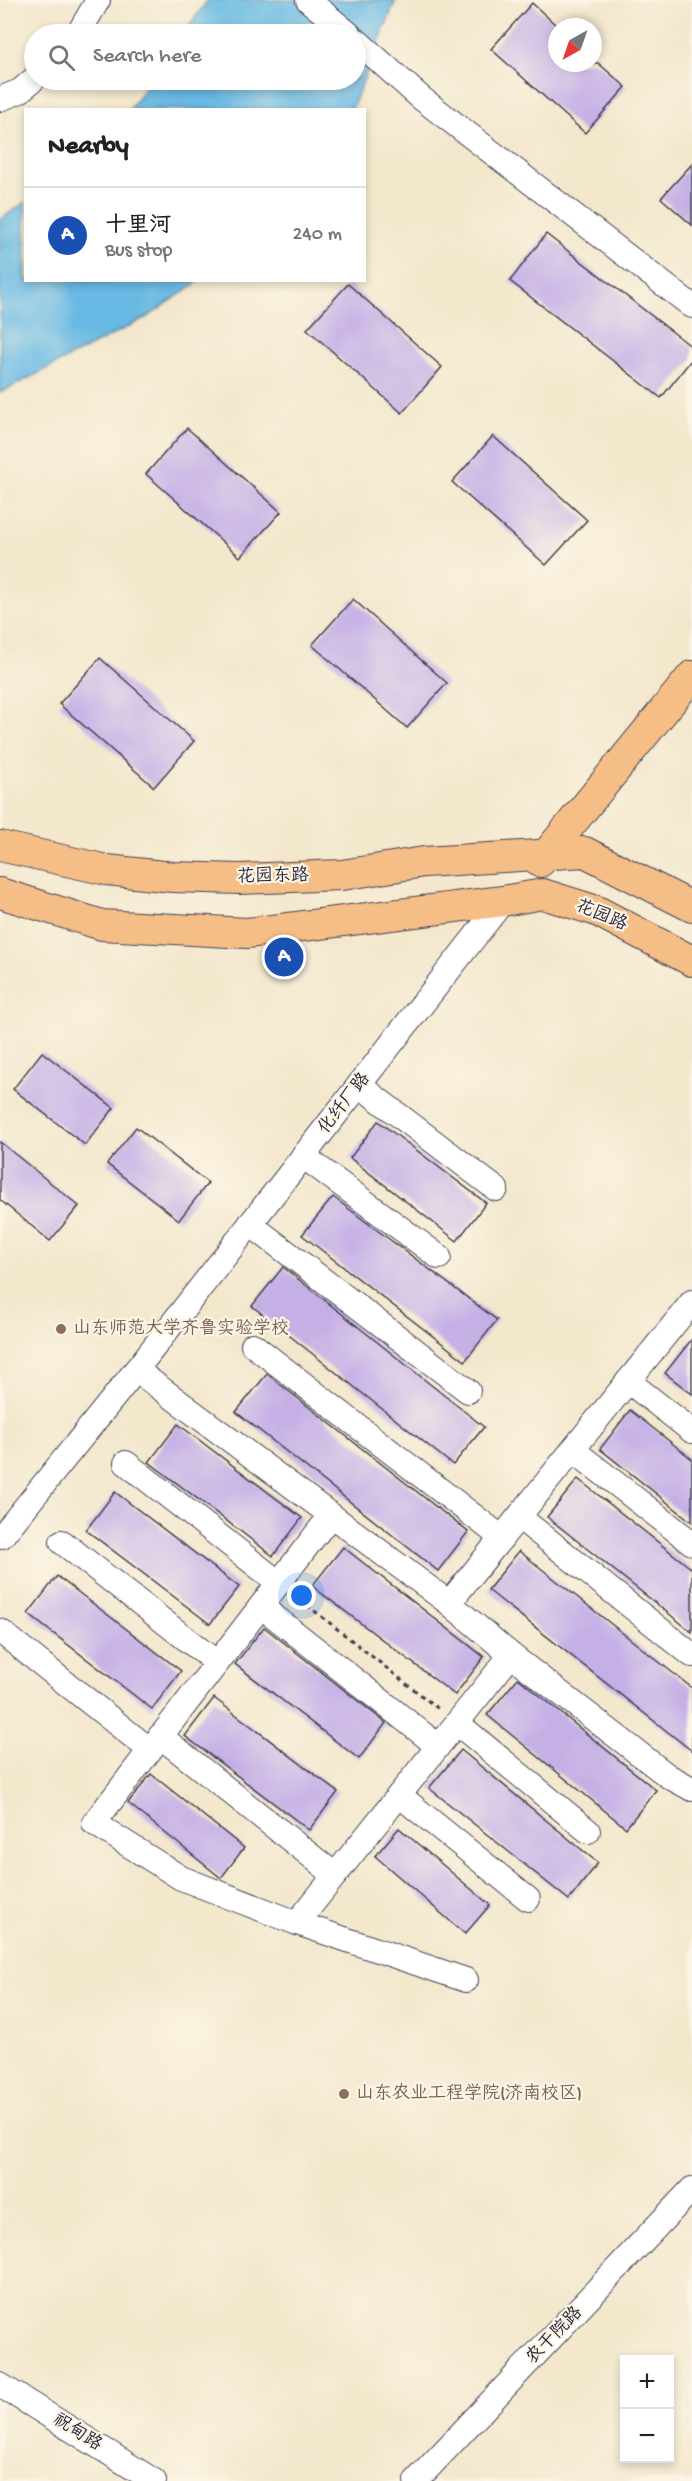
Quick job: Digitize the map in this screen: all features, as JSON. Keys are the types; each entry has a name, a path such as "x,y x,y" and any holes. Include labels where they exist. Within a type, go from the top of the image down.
{"main road":[{"name":"化纤厂路","path":"503,901 548,853 692,676"},
{"name":"花园东路","path":"0,846 107,870 173,877 240,879 342,875 424,862 548,853"},
{"path":"548,853 585,852 692,907"},
{"path":"0,893 102,925 247,933 503,901"},
{"name":"花园路","path":"503,901 543,894 597,910 692,961"}],"street":[{"path":"84,24 98,0"},
{"path":"308,0 337,24"},
{"path":"366,49 421,98 692,306"},
{"path":"0,99 24,88"},
{"name":"化纤厂路","path":"2,1536 136,1370 503,901"},
{"path":"359,1085 496,1189"},
{"path":"303,1156 439,1257"},
{"path":"250,1224 468,1390"},
{"path":"449,1603 692,1302"},
{"path":"253,1346 502,1538"},
{"path":"136,1370 449,1603 668,1776 692,1789"},
{"path":"628,1381 692,1431"},
{"path":"573,1450 692,1543"},
{"path":"126,1463 279,1583"},
{"path":"331,1515 94,1823 181,1878 297,1923 466,1980"},
{"path":"519,1517 692,1655"},
{"path":"62,1542 217,1663"},
{"path":"261,1606 438,1746"},
{"path":"0,1631 334,1875"},
{"path":"297,1923 512,1655"},
{"path":"457,1723 588,1831"},
{"path":"399,1795 528,1899"},
{"name":"农干院路","path":"416,2481 692,2189"},
{"name":"祝甸路","path":"0,2385 154,2481"}],"path":[{"path":"279,1583 457,1723"}],"water":[{"path":"208,0 396,0 366,74 366,24 190,24"},
{"path":"144,90 360,90 352,108 130,108"},
{"path":"24,203 24,282 198,282 149,316 0,393 0,220"}],"building":[{"path":"532,3 548,18 548,72 602,72 602,66 626,87 585,133 491,49"},
{"path":"692,164 692,225 661,198"},
{"path":"546,234 692,347 692,359 661,398 510,281"},
{"path":"348,284 442,367 402,413 307,329"},
{"path":"187,428 281,512 240,557 146,474"},
{"path":"493,436 587,520 546,565 452,482"},
{"path":"353,599 447,683 407,728 312,645"},
{"path":"100,658 194,741 154,787 59,704"},
{"path":"42,1052 114,1108 85,1145 13,1089"},
{"path":"378,1121 486,1203 457,1241 350,1158"},
{"path":"136,1127 208,1183 179,1220 107,1164"},
{"path":"0,1142 79,1206 50,1241 0,1200"},
{"path":"333,1197 497,1320 465,1361 302,1235"},
{"path":"283,1267 484,1427 453,1465 252,1306"},
{"path":"692,1339 692,1394 665,1373"},
{"path":"267,1374 468,1532 438,1571 236,1412"},
{"path":"630,1410 692,1459 692,1522 600,1449"},
{"path":"178,1424 302,1518 273,1556 149,1462"},
{"path":"578,1479 692,1569 692,1632 547,1517"},
{"path":"115,1492 239,1587 210,1624 86,1530"},
{"path":"343,1547 484,1657 455,1695 312,1586"},
{"path":"519,1551 692,1688 692,1751 488,1590"},
{"path":"57,1576 181,1671 152,1709 28,1614"},
{"path":"264,1627 386,1723 359,1759 235,1664"},
{"path":"518,1678 656,1790 626,1828 487,1715"},
{"path":"214,1698 338,1792 309,1830 185,1736"},
{"path":"461,1750 598,1863 569,1900 429,1788"},
{"path":"151,1774 244,1848 221,1878 128,1803"},
{"path":"399,1828 490,1905 465,1934 375,1856"}],"place":[{"name":"十里河","path":"284,957"},
{"name":"山东师范大学齐鲁实验学校","path":"61,1329"},
{"name":"山东农业工程学院(济南校区)","path":"344,2094"}]}
